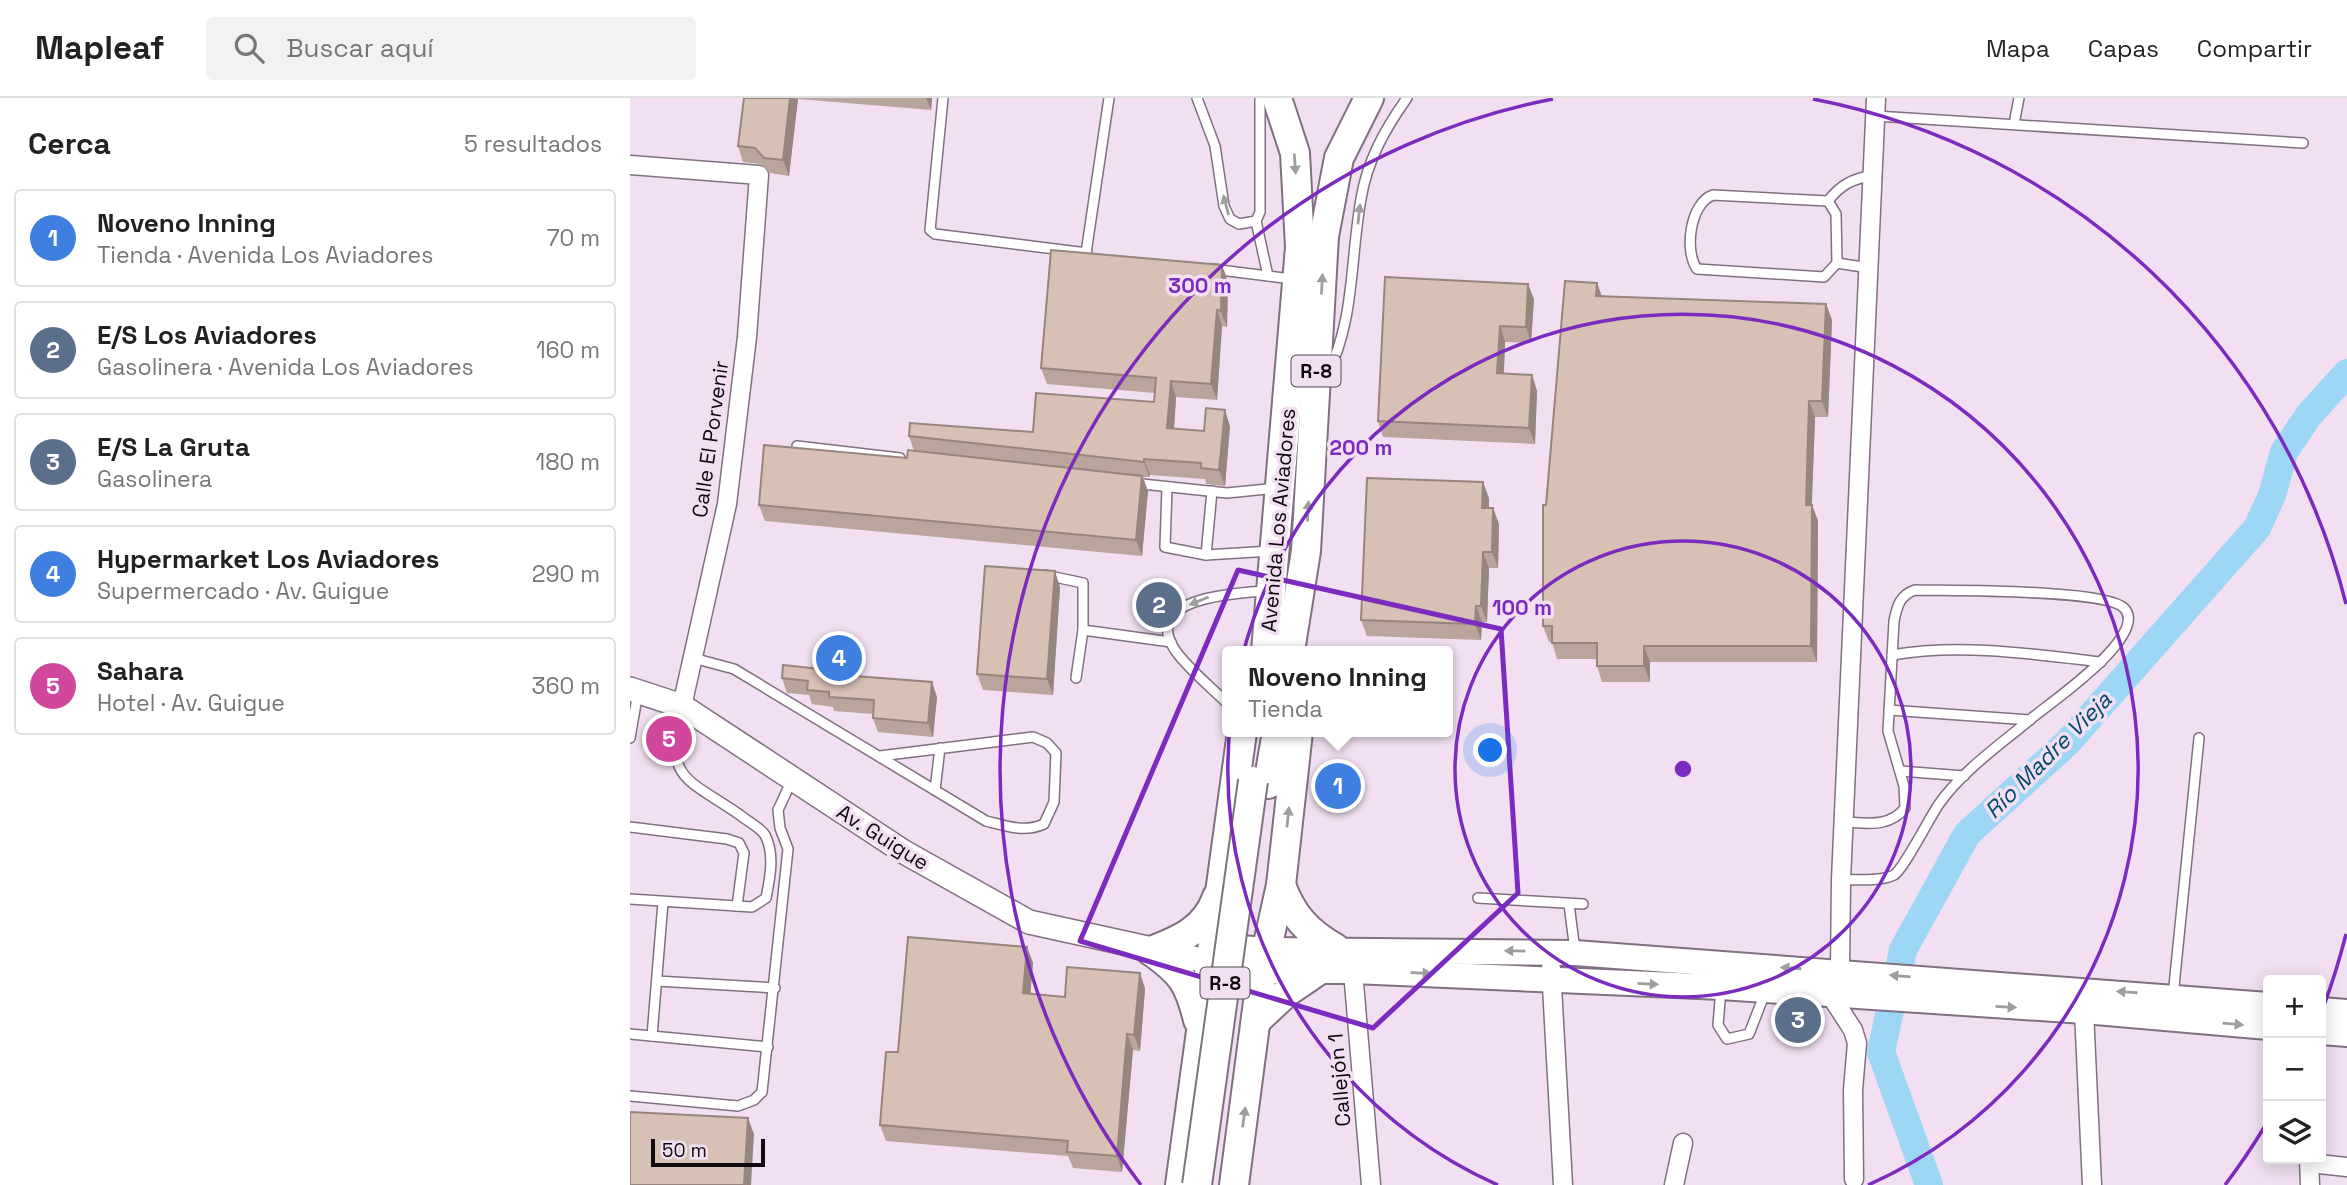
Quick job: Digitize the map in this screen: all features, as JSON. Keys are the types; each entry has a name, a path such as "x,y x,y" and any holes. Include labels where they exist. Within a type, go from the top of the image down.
{"main road":[{"name":"Avenida Los Aviadores","path":"1266,646 1300,247 1295,153 1277,98"},
{"name":"Avenida Los Aviadores","path":"1291,646 1306,551 1324,236 1339,158 1369,98"},
{"path":"1254,646 1276,551"},
{"name":"R-8","path":"1306,551 1310,617 1307,646"},
{"path":"1241,737 1212,954 1265,960 1318,971 1551,979 1766,990 1860,998 1939,991 2173,996 2263,1005"},
{"name":"R-8","path":"1215,1185 1260,782 1258,737"},
{"name":"R-8","path":"1197,1185 1260,782 1275,737"},
{"name":"R-8","path":"1265,960 1281,885 1297,737"},
{"path":"1151,951 1180,940 1203,923 1212,910 1222,881"},
{"path":"1281,885 1290,909 1311,934 1335,948"},
{"path":"1265,960 1335,948 1575,953 1849,972 1939,991 2084,1012 2263,1027"},
{"path":"1151,951 1177,969 1189,986 1202,1032"},
{"name":"R-8","path":"1180,1185 1212,954"},
{"path":"1234,1185 1265,960"},
{"path":"1256,1021 1287,992 1318,971"},
{"path":"2326,1010 2347,1012"},
{"path":"2326,1032 2347,1034"}],"street":[{"path":"1849,972 1841,880 1876,107"},
{"name":"Calle El Porvenir","path":"630,165 759,175 747,337 727,504 682,706"},
{"name":"Av. Guigue","path":"634,689 682,706 904,852 1029,922 1151,951 1212,954"},
{"path":"1549,952 1563,1185"},
{"name":"Callejón 1","path":"1353,971 1371,1185"},
{"path":"1831,996 1853,1030 1857,1043 1853,1090 1854,1179"},
{"path":"2084,1012 2092,1185"},
{"path":"1674,1185 1683,1143"},
{"path":"2309,1164 2310,1185"},
{"path":"2326,1164 2347,1167"}],"lane":[{"path":"943,98 930,230 934,234 1099,255"},
{"path":"1086,253 1109,98"},
{"path":"1197,98 1215,146 1224,206 1230,219 1239,224 1256,220"},
{"path":"1260,98 1260,212 1256,220 1268,276"},
{"path":"1315,397 1338,354 1351,294 1361,198 1382,134 1407,98"},
{"path":"2014,124 2019,98"},
{"path":"1876,107 2014,124 2303,144"},
{"path":"1828,201 1837,188 1851,180 1873,175"},
{"path":"1713,194 1828,201 1836,214 1837,263 1824,277 1702,271 1693,263 1692,228 1701,203 1713,194"},
{"path":"1837,263 1869,268"},
{"path":"1203,268 1297,279"},
{"path":"797,446 907,458"},
{"path":"1126,482 1227,493 1281,487"},
{"path":"1167,487 1165,547 1206,555 1276,551"},
{"path":"1206,555 1212,491"},
{"path":"1030,573 1083,583 1086,587 1076,678"},
{"path":"1841,880 1887,877 1900,870 1941,802 1964,776 2101,662 2122,639 2129,625 2129,615 2124,607 2098,598 2052,594 1915,590 1905,593 1894,621 1888,731 1900,771 1905,808 1897,819 1881,824 1844,822"},
{"path":"1222,698 1175,650 1168,623 1177,610 1214,595 1266,591"},
{"path":"1083,630 1171,642"},
{"path":"1892,655 1925,649 2038,655 2101,662"},
{"path":"693,658 734,669 986,821 1020,830 1032,829 1044,824 1054,802 1056,752 1047,743 1033,737 880,756"},
{"path":"630,738 634,689"},
{"path":"630,899 752,907 766,898 770,849 764,832 683,776 674,758 674,741 682,706"},
{"path":"1889,710 2030,720"},
{"path":"2173,996 2199,738"},
{"path":"935,790 940,748"},
{"path":"1900,771 1964,776"},
{"path":"630,1096 738,1106 754,1100 762,1092 788,849 780,828 778,810 793,778"},
{"path":"630,827 727,839 739,844 744,853 737,906"},
{"path":"1478,898 1583,904"},
{"path":"652,1036 663,902"},
{"path":"1569,904 1575,953"},
{"path":"657,981 775,988"},
{"path":"1721,988 1718,1025 1727,1039 1749,1034 1766,990"},
{"path":"630,1034 768,1047"}],"highlighted area":[{"path":"1238,570 1501,629 1518,893 1373,1028 1080,941"}],"building":[{"path":"744,98 790,98 783,160 764,158 755,148 738,146"},
{"path":"1051,250 1222,265 1221,311 1217,310 1211,384 1171,381 1167,428 1204,431 1206,408 1225,410 1219,470 1201,468 1201,463 1144,459 1144,462 909,436 910,423 1033,432 1036,393 1154,402 1156,378 1041,368"},
{"path":"1385,277 1528,284 1526,327 1500,326 1497,373 1532,375 1529,428 1378,421"},
{"path":"1565,281 1597,283 1596,296 1826,304 1822,401 1809,401 1806,505 1812,505 1811,646 1644,646 1644,666 1597,666 1597,643 1552,643 1552,626 1543,626 1543,505 1546,505"},
{"path":"764,445 907,458 908,450 1142,476 1136,540 759,505"},
{"path":"1367,478 1483,482 1482,508 1493,508 1492,552 1483,552 1481,606 1476,606 1475,624 1361,620"},
{"path":"985,566 1055,571 1047,679 977,674"},
{"path":"783,665 829,670 829,674 932,682 928,723 873,718 874,700 829,697 829,692 807,690 808,681 782,678"},
{"path":"908,937 1027,947 1023,993 1065,997 1067,967 1140,973 1134,1035 1127,1034 1117,1156 1067,1152 1068,1141 880,1125 886,1052 898,1052"},
{"path":"630,1112 748,1118 744,1185 630,1185"}],"waterway":[{"name":"Río Madre Vieja","path":"1929,1185 1881,1052 1903,950 1967,834 2067,743 2257,528 2272,495 2284,452 2309,415 2347,373"}],"place":[{"name":"E/S Los Aviadores","path":"1159,605"},
{"name":"Hypermarket Los Aviadores","path":"839,658"},
{"name":"Sahara","path":"669,739"},
{"name":"Noveno Inning","path":"1338,786"},
{"name":"E/S La Gruta","path":"1798,1020"}]}
